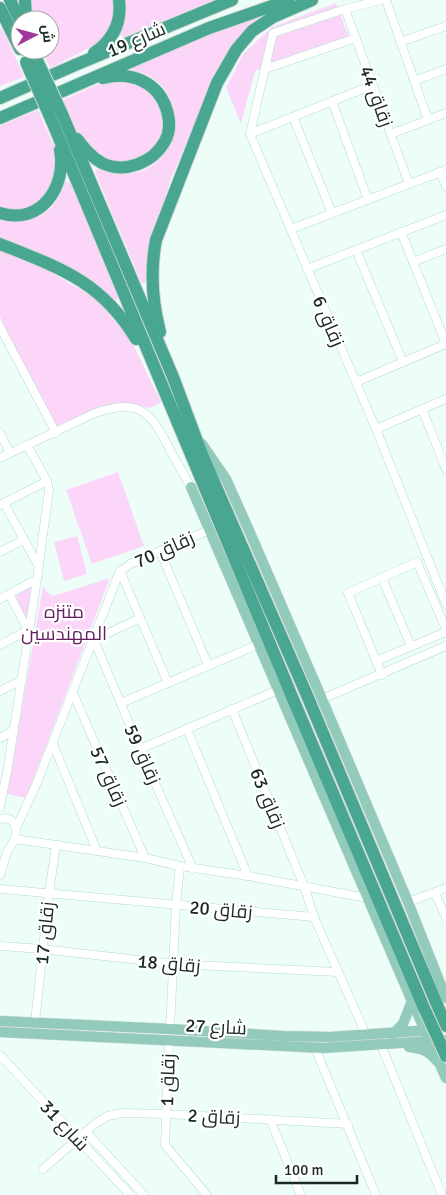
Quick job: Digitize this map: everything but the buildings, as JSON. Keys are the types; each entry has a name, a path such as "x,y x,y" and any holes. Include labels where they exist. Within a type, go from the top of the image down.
{"highway":[{"path":"75,65 100,49 113,33 120,16 119,0"},
{"name":"شارع 19","path":"2,97 232,0"},
{"name":"شارع 19","path":"0,120 208,28 288,0"},
{"path":"173,377 158,326 152,283 154,253 162,222 217,83 236,50 252,31 273,16 312,0"},
{"path":"0,8 10,25"},
{"path":"0,22 10,34"},
{"path":"29,60 59,121 173,377 204,457 442,1001 446,1028"},
{"path":"59,121 84,148 101,162 111,166 139,164 155,154 165,141 169,124 166,107 159,94 149,84 132,76 124,75 84,83"},
{"path":"0,213 13,215 30,212 45,204 52,197 57,188 62,167 59,121"},
{"path":"59,121 162,387 196,485 424,1008 444,1061"},
{"path":"0,244 68,272 106,300 126,324 162,387"}],"main road":[{"path":"197,437 226,479 408,902 442,1001"},
{"path":"196,485 209,530 412,1002 430,1041 444,1061 446,1078"},
{"path":"393,1034 407,1017 412,1002"},
{"name":"شارع 27","path":"0,1021 330,1037 393,1034 446,1028"},
{"path":"79,1025 79,1036"},
{"name":"شارع 27","path":"0,1032 315,1048 446,1040"},
{"path":"380,1045 388,1048 419,1048 444,1061"}],"street":[{"path":"250,134 273,33 345,8 381,0"},
{"path":"386,0 428,120"},
{"name":"زقاق 44","path":"345,8 408,184"},
{"path":"400,42 446,26"},
{"path":"265,69 356,38"},
{"path":"414,81 446,69"},
{"path":"250,134 373,85"},
{"path":"332,101 368,200"},
{"path":"390,134 446,114"},
{"path":"293,117 332,213"},
{"name":"زقاق 6","path":"250,134 443,588 446,604"},
{"path":"291,229 443,171 446,186"},
{"path":"307,269 446,215"},
{"path":"356,382 446,344 401,232"},
{"path":"413,262 446,249"},
{"path":"356,250 403,362"},
{"path":"0,327 3,339 56,432"},
{"path":"376,428 446,399"},
{"path":"0,458 88,415 122,406 147,413 196,485"},
{"path":"422,409 444,458 446,469"},
{"path":"0,434 10,453"},
{"path":"5,818 1,803 22,680 49,490 47,481 27,445"},
{"path":"39,567 2,504 47,481"},
{"name":"زقاق 70","path":"120,571 127,566 209,530"},
{"path":"0,552 23,540"},
{"path":"160,551 208,665"},
{"path":"376,661 446,630 417,562 348,594 376,661 382,675"},
{"path":"120,571 168,683"},
{"path":"0,875 4,853 15,839 16,828 53,744 120,571"},
{"path":"382,578 411,646"},
{"path":"0,599 37,579"},
{"path":"9,594 28,630"},
{"path":"94,640 140,618"},
{"path":"0,645 28,630"},
{"name":"زقاق 59","path":"94,640 140,749 194,868"},
{"path":"121,703 258,644"},
{"path":"322,700 446,646"},
{"path":"0,691 22,680"},
{"path":"140,749 278,690"},
{"name":"زقاق 57","path":"73,693 145,858"},
{"name":"زقاق 63","path":"232,709 304,886 314,917"},
{"path":"186,729 248,876"},
{"path":"0,738 14,730"},
{"path":"53,744 97,851"},
{"path":"5,818 26,808"},
{"path":"5,818 13,821 16,828"},
{"path":"15,839 145,858 180,866 248,876 367,898"},
{"name":"زقاق 17","path":"36,1022 42,949 56,845"},
{"path":"170,1028 176,905 180,866"},
{"path":"408,902 446,888"},
{"name":"زقاق 20","path":"0,889 314,917"},
{"path":"435,892 446,918"},
{"path":"314,917 366,1035"},
{"name":"زقاق 18","path":"0,946 174,964 338,972"},
{"name":"زقاق 1","path":"168,1041 165,1145 207,1195"},
{"path":"380,1045 442,1195"},
{"path":"315,1048 376,1195"},
{"name":"شارع 31","path":"0,1055 130,1195"},
{"name":"زقاق 2","path":"43,1169 86,1132 108,1116 122,1113 348,1124"},
{"path":"270,1119 302,1195"},
{"name":"شارع 31","path":"86,1132 144,1195"}],"green space":[{"path":"30,0 116,0 117,6 106,38 50,68 46,60 60,60 60,10 30,10"},
{"path":"124,0 214,0 124,37 117,34"},
{"path":"336,3 350,40 255,71 241,123 226,88 243,54 272,27"},
{"path":"256,16 258,22 216,75 170,181 153,236 149,280 142,284 95,172 99,167 122,174 142,171 157,162 168,147 174,129 174,110 167,93 153,78 132,70 134,65"},
{"path":"0,27 10,45 10,60 16,60 24,77 0,86"},
{"path":"121,78 153,90 161,111 163,127 157,141 143,159 108,163 81,141 63,100 101,83"},
{"path":"38,110 56,151 58,164 46,197 27,209 17,210 0,207 0,126"},
{"path":"64,181 71,183 119,299 113,301 88,279 61,263 0,238 0,220 24,220 46,212 57,200"},
{"path":"0,251 42,267 96,299 132,342 161,402 150,408 123,405 101,408 55,427 0,317"},
{"path":"118,472 144,546 92,564 66,490"},
{"path":"77,536 87,574 64,581 54,542"},
{"name":"متنزه المهندسين","path":"110,578 26,798 7,794 43,586 53,596"},
{"path":"32,587 27,620 15,595"}]}
